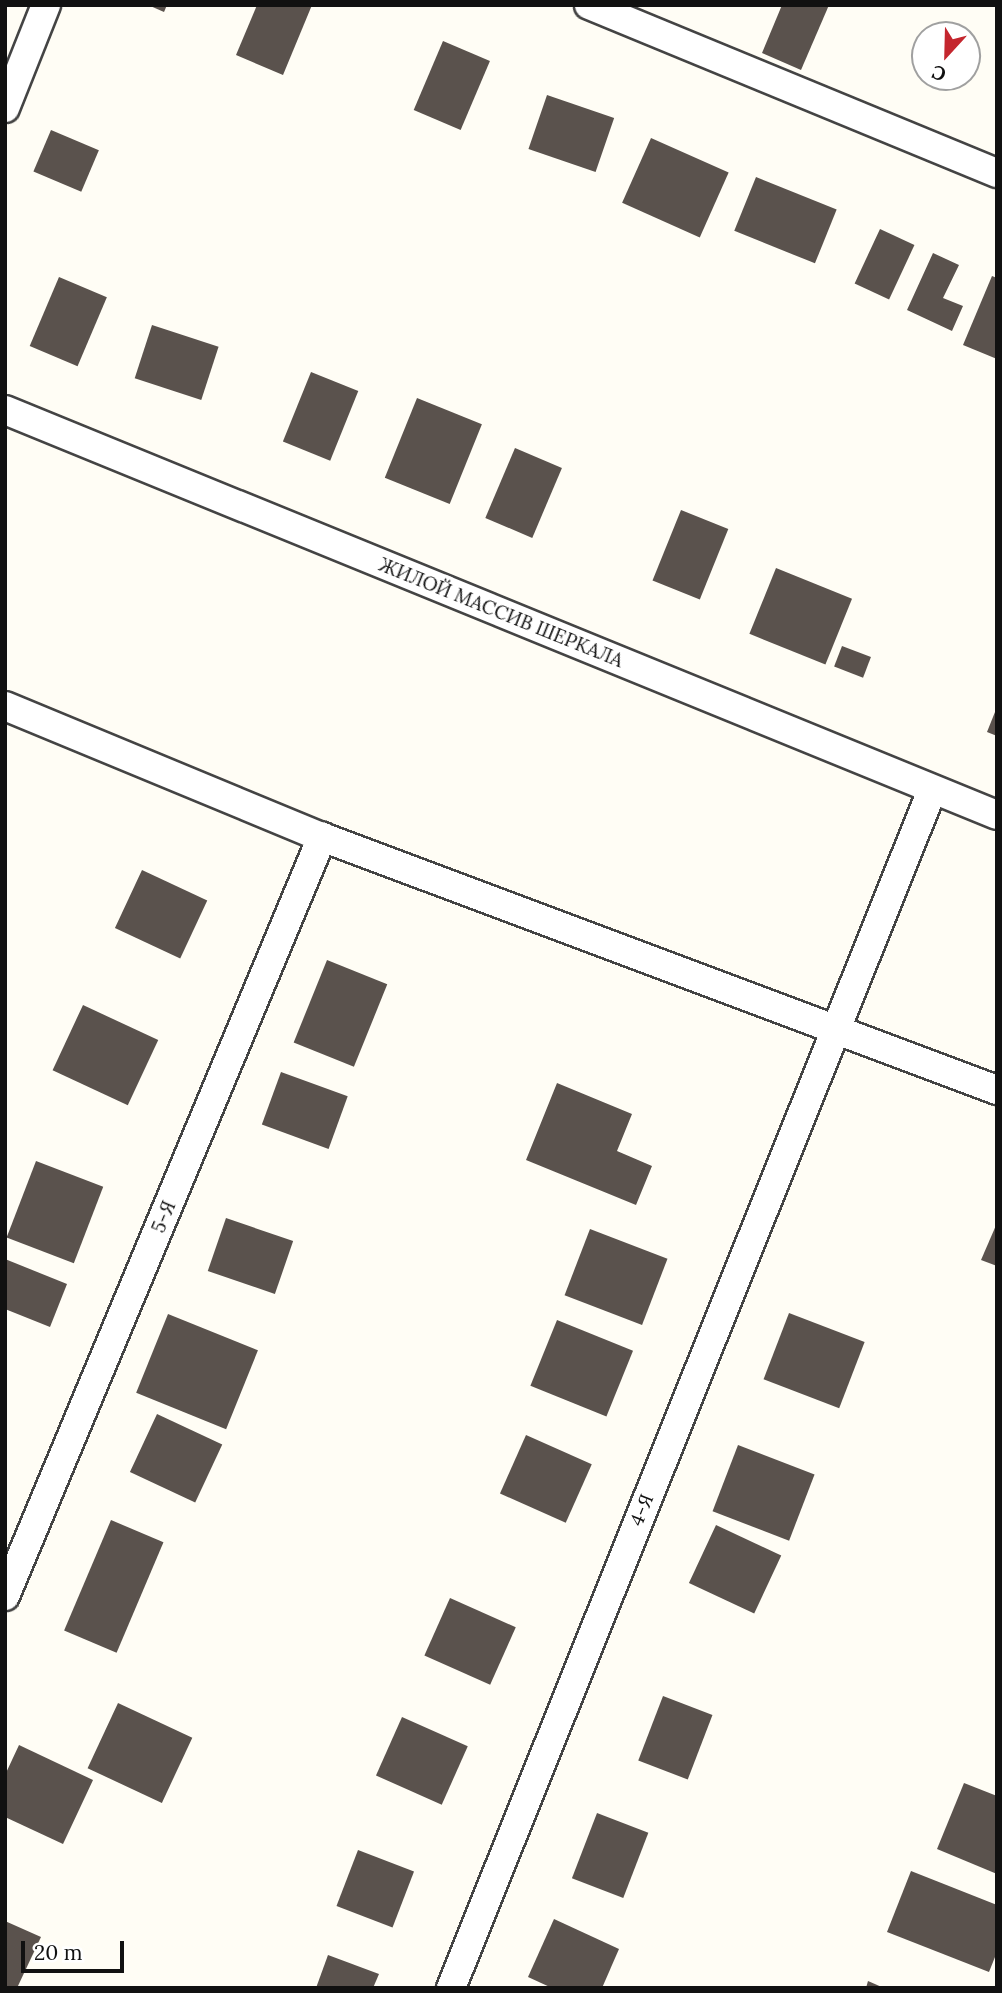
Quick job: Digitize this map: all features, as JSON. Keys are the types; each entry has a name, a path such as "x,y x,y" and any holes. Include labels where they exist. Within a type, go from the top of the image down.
{"street":[{"path":"5,108 46,5"},
{"path":"589,5 997,173"},
{"name":"ЖИЛОЙ МАССИВ ШЕРКАЛА","path":"5,410 932,790 997,814"},
{"path":"5,706 322,837 834,1033 997,1090"},
{"name":"4-Я","path":"451,1988 932,790"},
{"name":"5-Я","path":"5,1597 322,837"}],"building":[{"path":"148,5 167,5 164,12"},
{"path":"257,5 312,5 283,75 236,55"},
{"path":"782,5 829,5 801,70 762,53"},
{"path":"443,41 490,61 461,130 414,110"},
{"path":"547,95 614,118 596,172 528,149"},
{"path":"51,130 99,150 81,192 33,171"},
{"path":"651,138 729,173 700,237 622,203"},
{"path":"756,177 837,210 815,263 734,231"},
{"path":"880,229 914,245 889,299 855,283"},
{"path":"933,253 959,265 943,298 963,306 952,331 907,310"},
{"path":"992,276 997,278 997,359 963,345"},
{"path":"59,277 107,297 78,366 30,346"},
{"path":"152,325 219,347 201,400 135,378"},
{"path":"311,372 358,391 330,461 283,442"},
{"path":"417,398 482,424 450,504 385,478"},
{"path":"515,448 562,468 532,538 485,518"},
{"path":"681,510 728,529 700,600 653,580"},
{"path":"776,568 852,599 825,665 749,634"},
{"path":"842,646 871,657 863,678 834,667"},
{"path":"997,707 997,736 987,732"},
{"path":"142,870 207,900 180,958 115,928"},
{"path":"327,960 387,984 354,1067 294,1043"},
{"path":"83,1005 158,1040 128,1105 53,1070"},
{"path":"281,1072 348,1096 329,1149 262,1125"},
{"path":"557,1083 632,1114 617,1151 652,1166 636,1205 526,1160"},
{"path":"36,1161 103,1187 74,1263 7,1238"},
{"path":"226,1218 293,1241 275,1294 208,1271"},
{"path":"997,1223 997,1266 981,1260"},
{"path":"590,1229 667,1259 642,1325 565,1295"},
{"path":"5,1259 67,1284 50,1327 5,1309"},
{"path":"789,1313 865,1342 839,1408 764,1379"},
{"path":"168,1314 258,1350 226,1429 136,1393"},
{"path":"557,1320 633,1351 606,1417 530,1386"},
{"path":"157,1414 222,1444 195,1502 130,1472"},
{"path":"526,1435 592,1464 566,1523 500,1493"},
{"path":"738,1445 815,1474 789,1541 713,1511"},
{"path":"111,1520 163,1542 117,1653 64,1630"},
{"path":"716,1525 781,1555 754,1613 689,1583"},
{"path":"450,1598 516,1627 490,1685 424,1656"},
{"path":"663,1696 712,1715 688,1779 638,1760"},
{"path":"118,1703 192,1738 162,1803 88,1768"},
{"path":"402,1717 468,1746 442,1805 376,1775"},
{"path":"19,1745 93,1780 63,1844 5,1817 5,1775"},
{"path":"964,1783 997,1796 997,1874 937,1849"},
{"path":"597,1813 648,1833 623,1898 572,1878"},
{"path":"358,1850 414,1872 393,1928 336,1906"},
{"path":"911,1871 997,1905 997,1952 989,1972 887,1932"},
{"path":"554,1919 619,1949 602,1988 552,1988 528,1977"},
{"path":"5,1921 41,1937 17,1988 5,1988"},
{"path":"328,1955 379,1974 373,1988 316,1988"},
{"path":"868,1981 884,1988 866,1988"}]}
